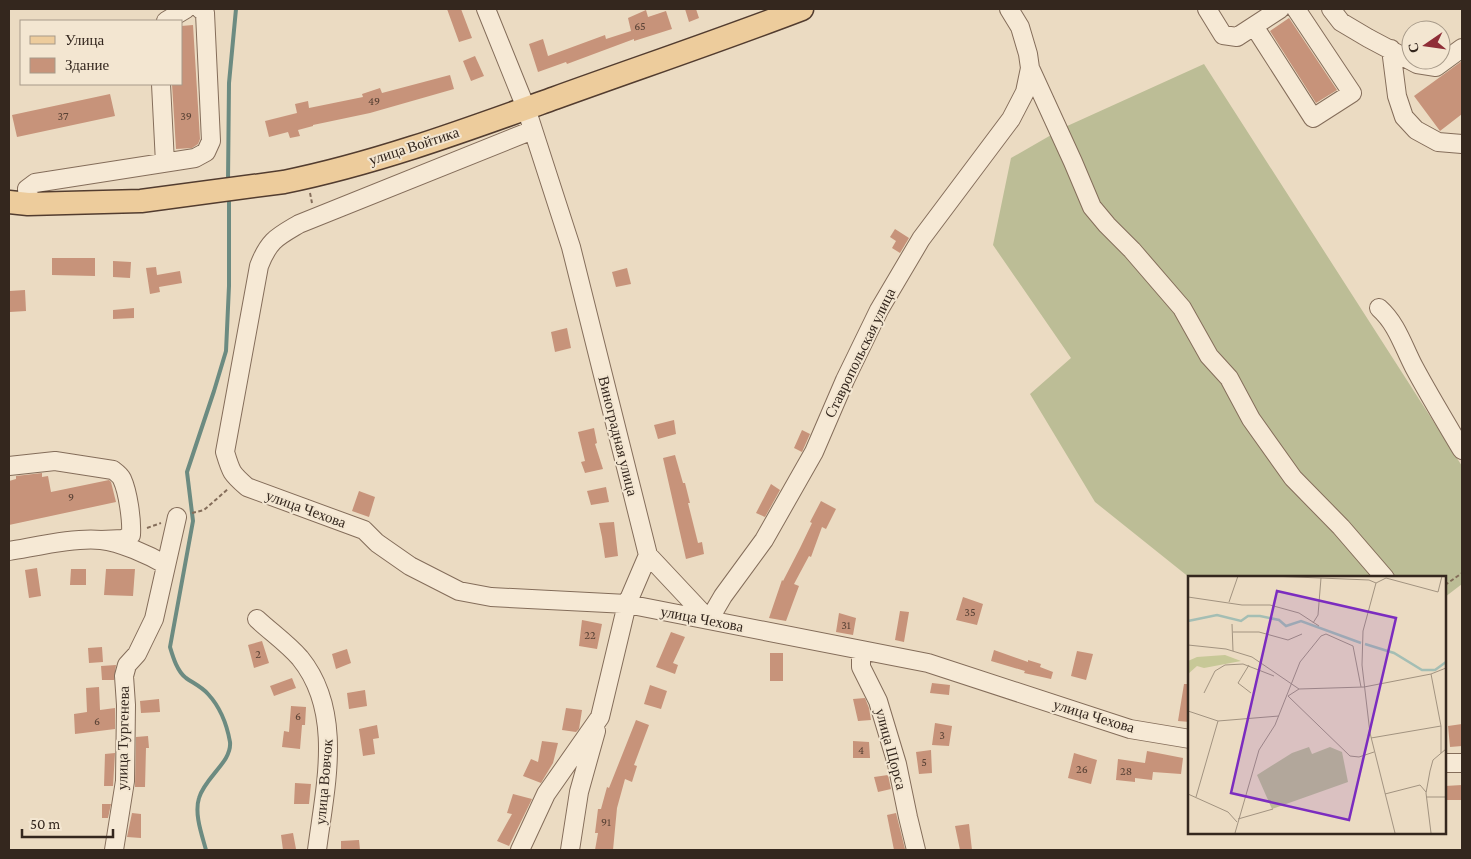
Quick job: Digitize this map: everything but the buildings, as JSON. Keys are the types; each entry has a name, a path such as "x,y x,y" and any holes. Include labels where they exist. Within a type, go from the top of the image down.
{"main road":[{"name":"улица Войтика","path":"18,203 141,201 284,182 307,177 378,159 802,9"}],"street":[{"path":"168,20 186,9"},
{"path":"18,203 27,189 35,184 195,158 206,152 211,140 205,14 200,9"},
{"name":"Виноградная улица","path":"486,9 526,108 571,247 648,556"},
{"name":"Ставропольская улица","path":"709,620 723,596 764,540 814,452 878,310 921,239 1011,119 1025,92 1030,68 1028,54 1020,27 1009,9"},
{"path":"1207,9 1223,35 1237,38 1280,9"},
{"path":"1254,26 1313,118 1352,93 1296,9"},
{"path":"1331,9 1341,22 1418,64 1436,67 1462,48"},
{"path":"1391,50 1397,96 1404,117 1416,130 1438,142 1462,144"},
{"path":"1030,68 1092,207 1182,308 1209,356 1229,378 1251,419 1293,478 1341,526 1384,576"},
{"path":"161,85 165,163"},
{"path":"235,476 225,452 259,266 265,249 277,237 299,224 533,130"},
{"path":"1379,308 1388,316 1399,334 1403,347 1419,378 1462,450"},
{"path":"9,466 55,461 113,470 121,476 125,488 131,528 130,535 123,539 72,542 9,551"},
{"name":"улица Чехова","path":"235,476 247,487 364,530 377,543 410,566 459,591 491,597 627,604 928,663 1130,729 1188,739"},
{"name":"улица Тургенева","path":"114,850 124,782 126,705 124,676 127,666 137,654 154,619 177,517"},
{"path":"101,540 151,556 166,565"},
{"path":"570,850 579,792 600,717 627,604 648,556 709,620"},
{"name":"улица Вовчок","path":"257,619 299,657 312,676 324,707 328,727 328,772 317,850"},
{"name":"улица Щорса","path":"860,650 861,667 878,701 897,764 916,850"},
{"path":"520,850 546,794 600,717"},
{"path":"1446,763 1462,763"}],"path":[{"path":"307,177 315,218"},
{"path":"204,510 235,476"},
{"path":"130,535 177,517"},
{"path":"1446,584 1462,573"}],"green space":[{"path":"1204,64 1462,466 1462,584 1446,596 1446,576 1188,576 1095,502 1030,394 1071,358 993,245 1011,158 1065,127"}],"waterway":[{"path":"228,181 229,83 236,9"},
{"path":"206,850 197,811 199,798 202,790 227,756 230,742 225,723 216,705 206,692 180,672 170,647 193,521 187,472 226,351 229,286 229,195"}]}
